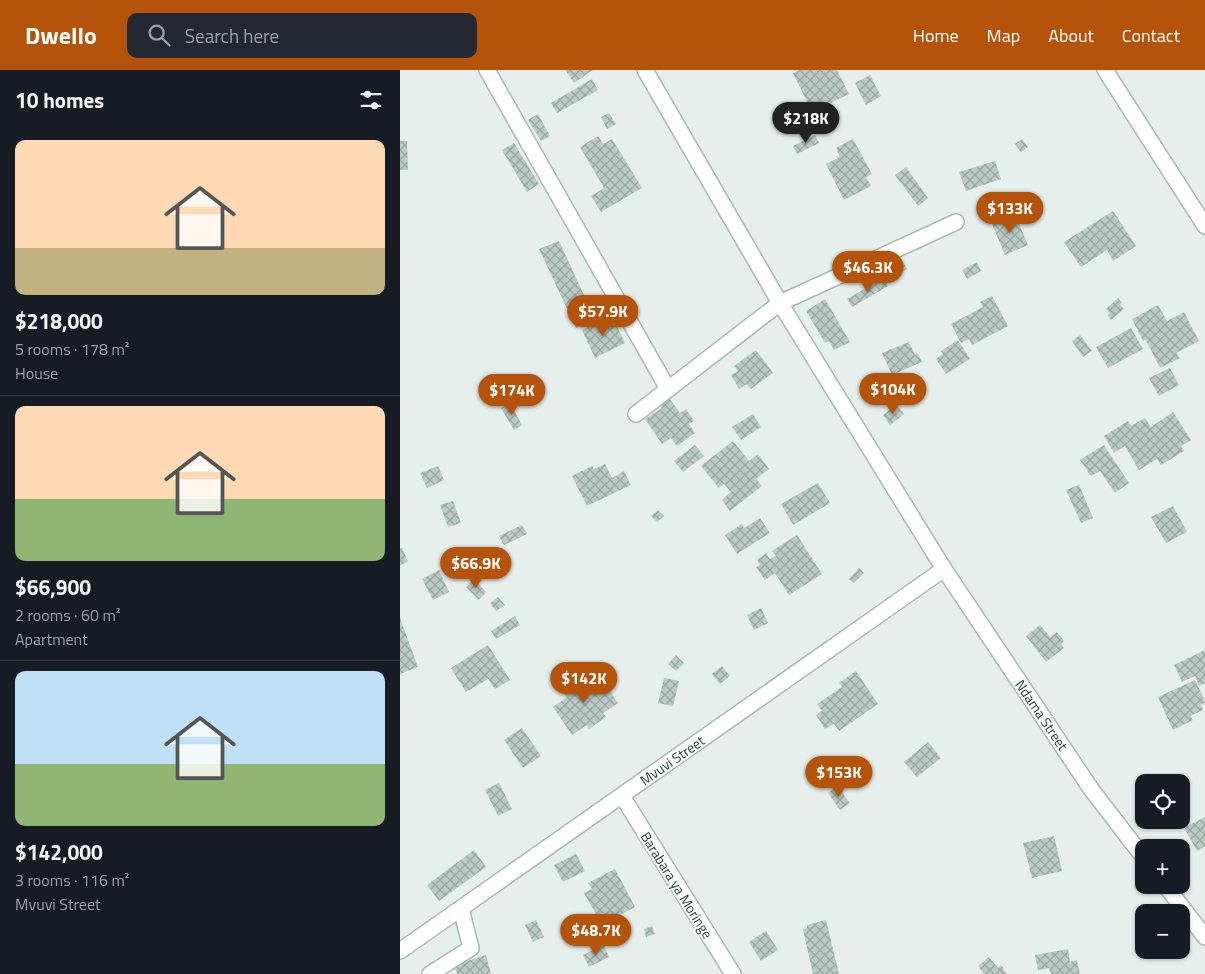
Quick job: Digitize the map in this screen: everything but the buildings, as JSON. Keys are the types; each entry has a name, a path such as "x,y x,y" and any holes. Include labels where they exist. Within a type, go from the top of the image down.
{"street":[{"path":"487,70 668,389"},
{"name":"Ndama Street","path":"645,70 780,303 944,569 1091,789 1135,846"},
{"path":"1105,70 1205,226"},
{"path":"636,414 780,303 956,222"},
{"name":"Mvuvi Street","path":"400,951 944,569"},
{"name":"Barabara ya Moringe","path":"622,796 733,974"},
{"path":"1172,894 1205,937"},
{"path":"430,974 472,948 461,908"}]}
